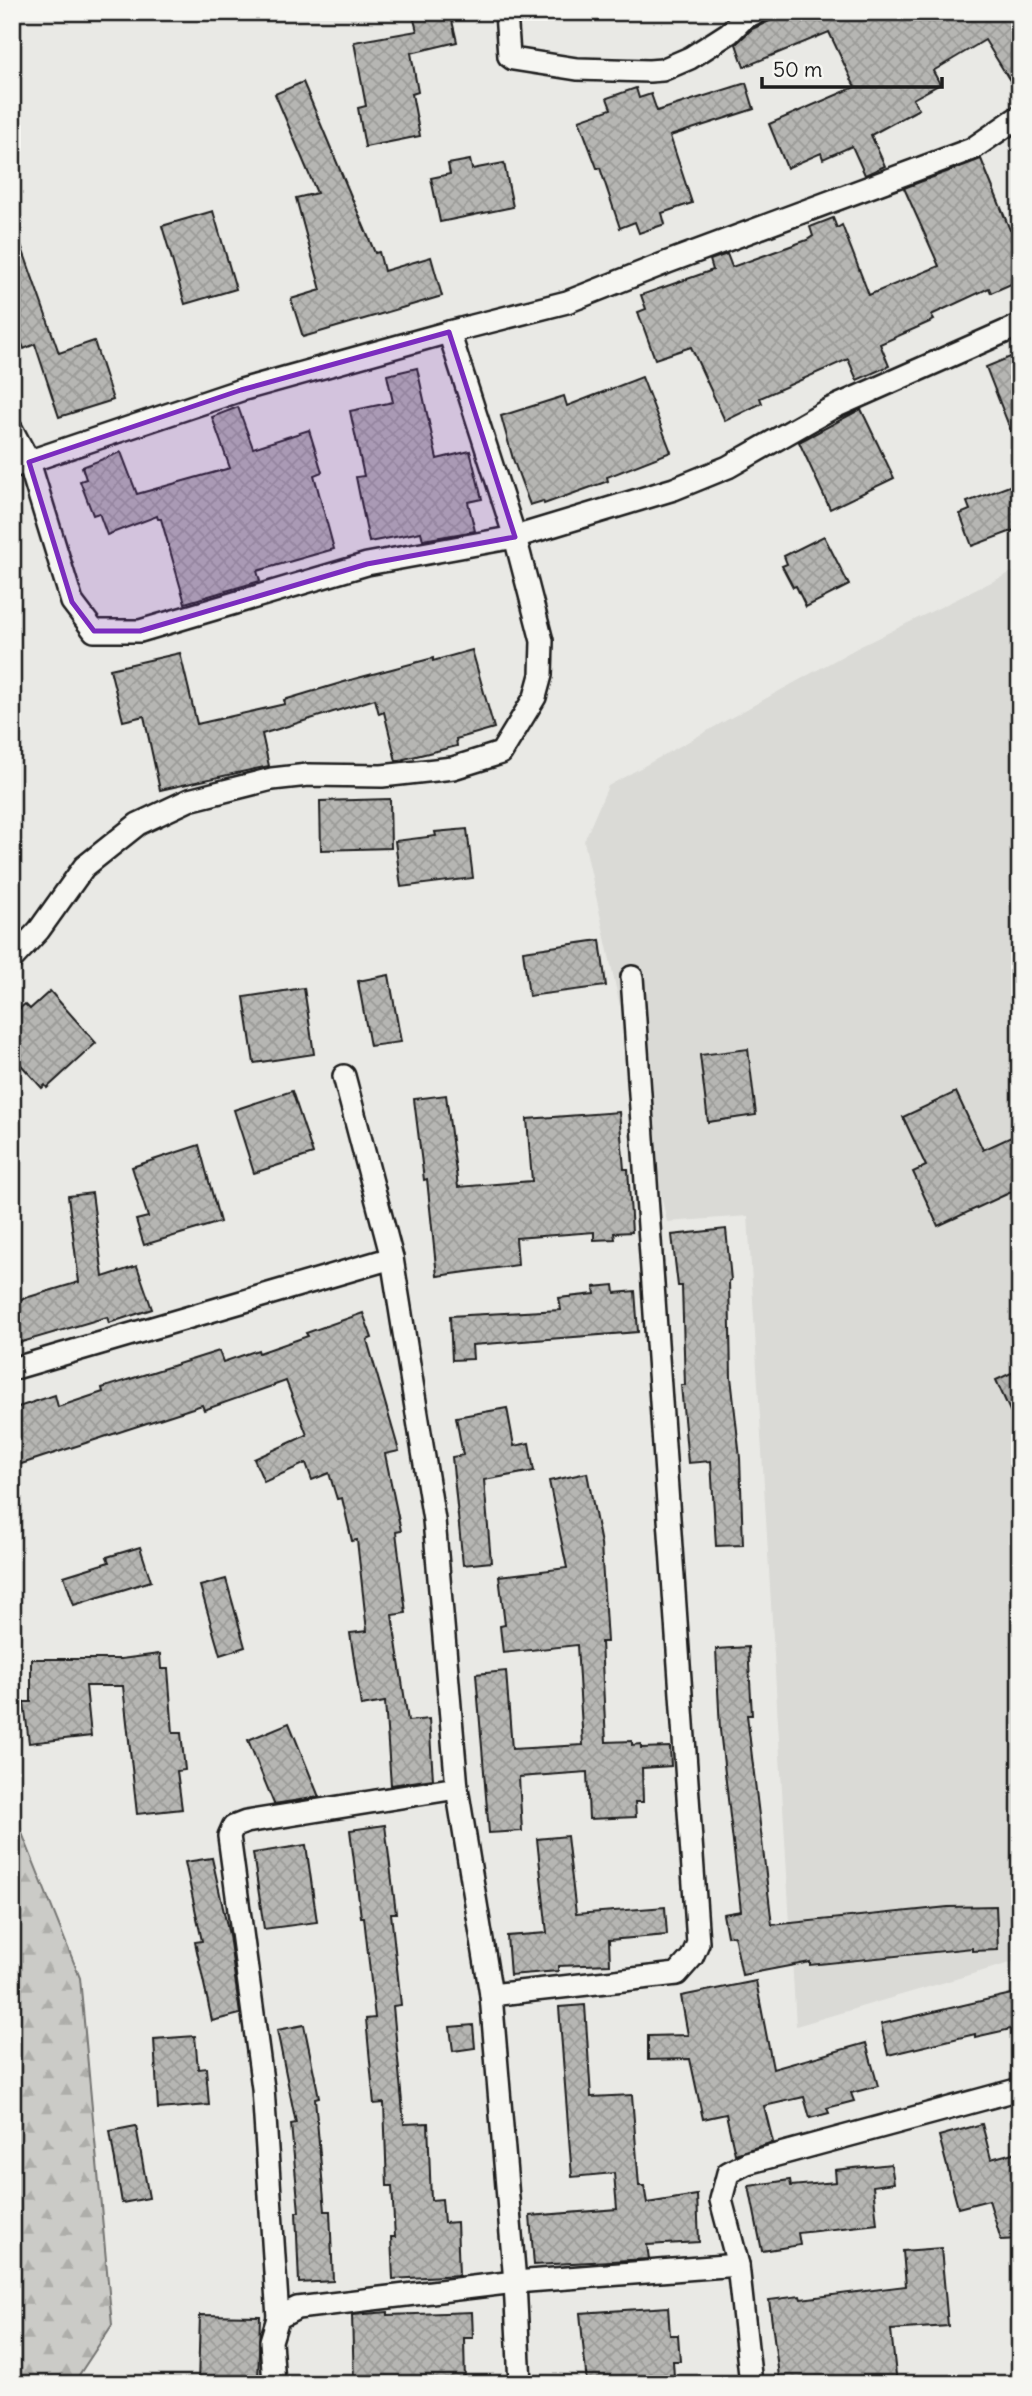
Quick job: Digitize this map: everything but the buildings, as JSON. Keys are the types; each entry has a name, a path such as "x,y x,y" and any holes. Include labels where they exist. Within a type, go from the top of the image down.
{"street":[{"path":"506,12 509,55 513,60 577,69 649,71 662,70 690,58 729,33 744,18 757,12"},
{"path":"20,464 241,390 566,302 972,149 1020,116"},
{"path":"12,430 20,464 72,602 94,631 140,631 368,564 515,537 674,489 728,467 830,409 1020,325"},
{"path":"12,959 38,930 84,867 138,824 189,800 272,779 308,775 382,776 453,768 501,753 535,697 541,675 542,641 515,537 449,332"},
{"path":"491,1995 677,1974 692,1957 698,1942 632,978"},
{"path":"344,1076 391,1258 434,1520 457,1788 491,1995 515,2282 520,2384"},
{"path":"12,1369 391,1258"},
{"path":"274,2384 271,2341 278,2318 263,2088 229,1836 233,1827 246,1822 457,1788"},
{"path":"751,2384 738,2265 721,2200 728,2173 747,2163 1020,2089"},
{"path":"278,2318 298,2308 515,2282 738,2265"}],"highlighted area":[{"path":"449,332 515,537 367,564 140,631 94,631 72,602 29,462 241,390"}],"shaded area":[{"path":"1020,568 1020,1960 796,2026 748,1216 667,1222 584,841 608,786 857,648"}],"green space":[{"path":"12,1808 80,1978 112,2325 73,2384 12,2384"}]}
